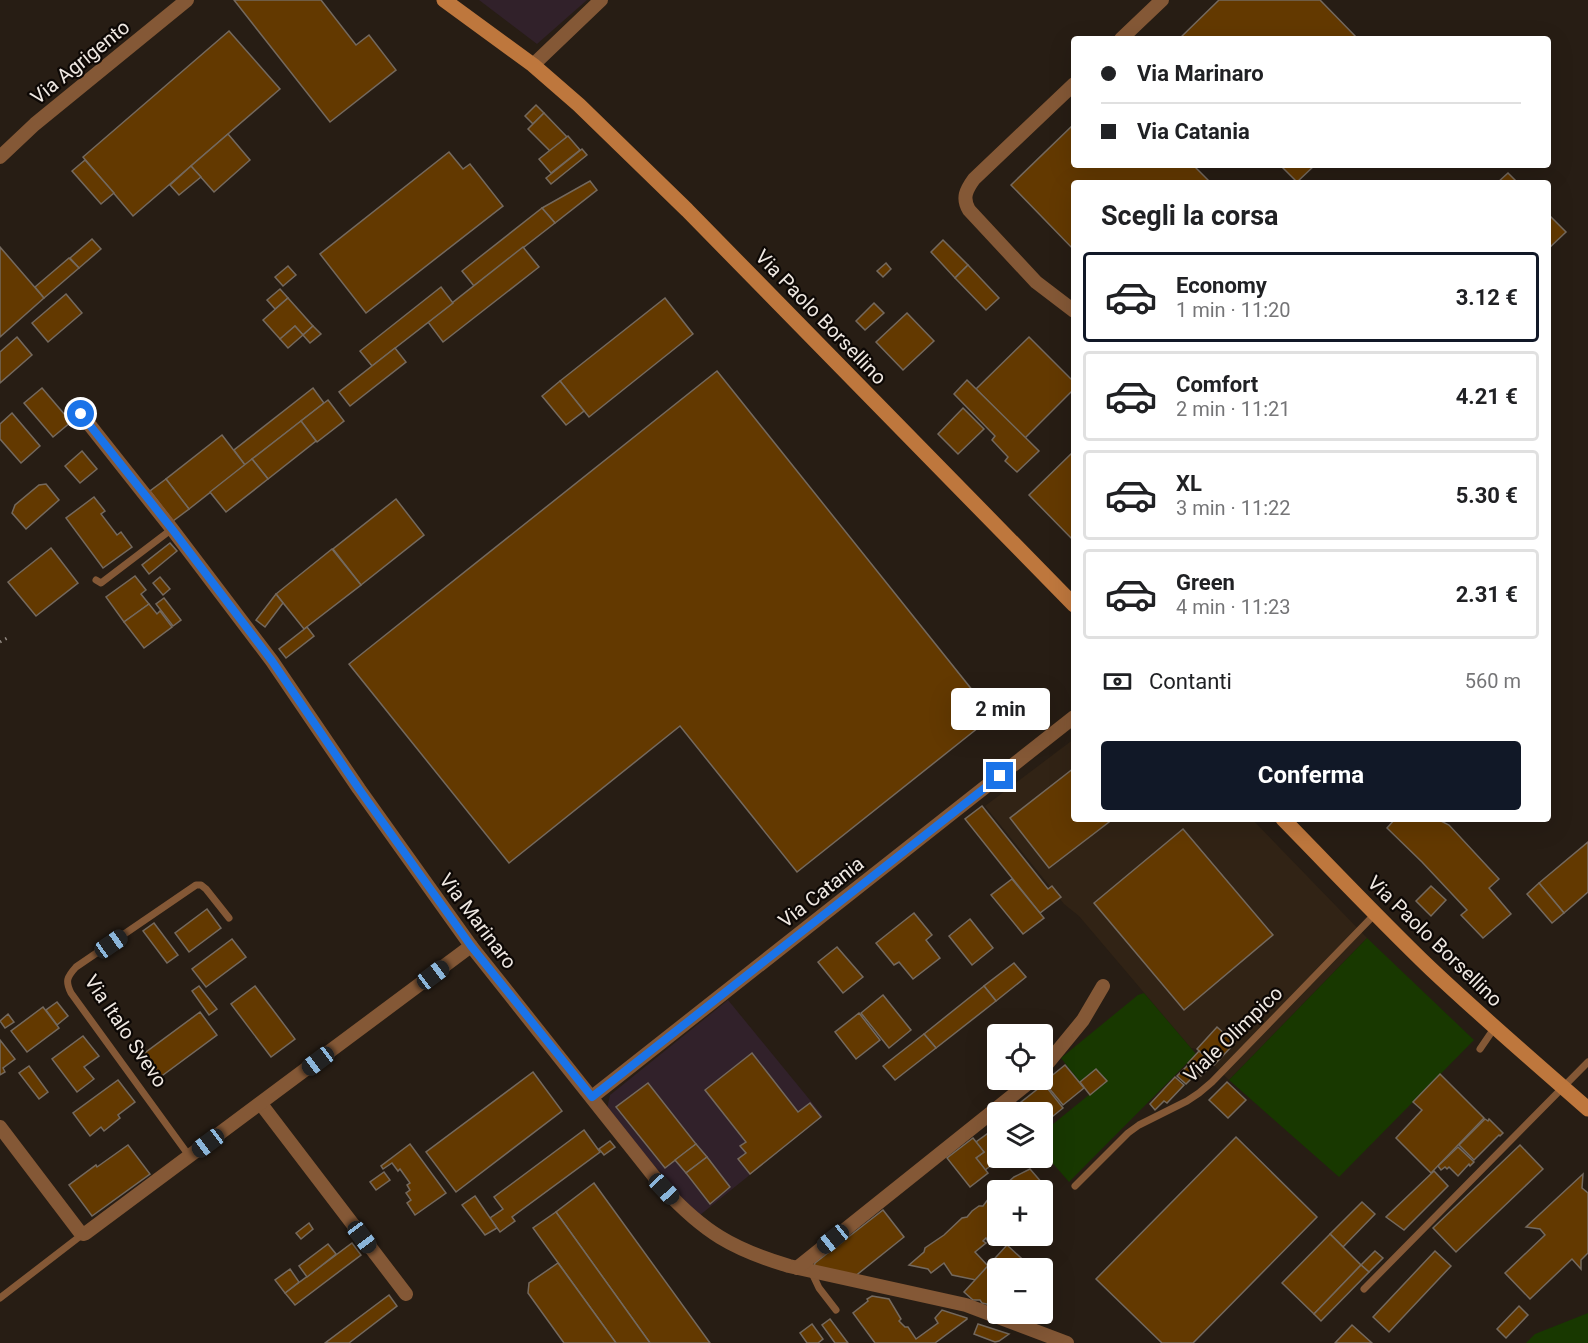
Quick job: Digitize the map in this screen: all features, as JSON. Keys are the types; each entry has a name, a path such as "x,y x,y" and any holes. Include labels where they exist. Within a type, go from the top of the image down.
{"main road":[{"name":"Via Paolo Borsellino","path":"444,0 533,65 579,105 687,210 1071,602"},
{"name":"Via Paolo Borsellino","path":"1286,822 1431,968 1588,1109"}],"street":[{"name":"Via Agrigento","path":"0,157 35,124 187,0"},
{"path":"533,65 601,0"},
{"path":"1124,36 1162,0"},
{"path":"1071,87 974,179 964,198 969,210 1036,282 1071,309"},
{"name":"Via Marinaro","path":"81,414 278,669 359,789 471,946 664,1189 695,1220 713,1234 760,1257 966,1305 1064,1342"},
{"name":"Via Catania","path":"592,1097 1071,719"},
{"path":"0,1126 79,1231 83,1234 89,1232 471,946"},
{"path":"1053,1057 1083,1020 1103,986"},
{"path":"804,1269 1020,1090"},
{"path":"261,1104 406,1294"}],"lane":[{"path":"96,580 101,583 172,529"},
{"name":"Via Italo Svevo","path":"190,1157 71,993 67,985 68,978 76,967 196,885 201,885 206,889 229,918"},
{"name":"Viale Olimpico","path":"1075,1186 1128,1133 1187,1101 1212,1082 1375,914"},
{"path":"1480,1049 1495,1027"},
{"path":"1364,1289 1588,1062"},
{"path":"0,1298 83,1234"},
{"path":"804,1269 836,1310"}],"path":[{"path":"0,642 9,637"}],"shaded area":[{"path":"479,0 587,0 537,44"},
{"path":"1071,741 1071,822 1255,822 1367,938 1229,1080 1197,1049 1191,1048 1079,916 1064,904 985,806"},
{"path":"728,1000 823,1116 700,1215 677,1193 607,1109 610,1095"}],"green space":[{"path":"1367,938 1474,1040 1339,1177 1229,1080"},
{"path":"1144,993 1196,1054 1069,1182 1053,1164 1053,1124 1106,1081 1096,1069 1080,1082 1061,1058 1138,995"},
{"path":"1588,1313 1588,1343 1526,1343 1535,1334"}],"building":[{"path":"234,0 321,0 356,45 369,35 396,70 330,122"},
{"path":"1219,0 1320,0 1355,36 1182,36"},
{"path":"229,31 280,89 133,216 83,157"},
{"path":"536,105 544,113 533,124 525,116"},
{"path":"544,113 567,137 550,151 528,129"},
{"path":"1071,127 1071,168 1196,168 1208,180 1071,180 1071,247 1011,185"},
{"path":"228,134 250,160 214,192 191,166"},
{"path":"568,136 580,150 551,173 539,159"},
{"path":"582,149 587,155 551,184 546,178"},
{"path":"449,152 463,169 470,164 503,206 366,313 320,254"},
{"path":"85,160 114,193 101,204 72,171"},
{"path":"191,166 201,177 179,195 170,185"},
{"path":"1283,168 1312,168 1299,180 1295,180"},
{"path":"1508,173 1515,180 1500,180"},
{"path":"590,181 597,190 555,223 542,208"},
{"path":"542,208 555,223 474,286 462,271"},
{"path":"1551,217 1566,232 1551,246"},
{"path":"92,239 101,249 79,268 70,258"},
{"path":"943,240 968,265 955,278 931,252"},
{"path":"0,247 44,298 0,337"},
{"path":"523,247 539,267 443,342 428,322"},
{"path":"69,258 79,268 44,298 35,287"},
{"path":"886,263 891,269 883,277 877,271"},
{"path":"968,265 999,298 986,310 955,278"},
{"path":"288,266 296,275 283,286 275,277"},
{"path":"441,287 453,303 372,366 360,351"},
{"path":"280,289 288,298 275,309 267,300"},
{"path":"66,294 82,313 48,342 32,323"},
{"path":"288,298 313,326 303,335 295,326 280,339 263,320"},
{"path":"665,298 693,334 589,417 560,381"},
{"path":"874,303 884,313 865,330 856,321"},
{"path":"907,313 934,341 903,370 876,342"},
{"path":"295,326 303,335 288,348 280,339"},
{"path":"313,326 321,334 310,343 303,335"},
{"path":"17,337 32,355 0,383 0,352"},
{"path":"1029,337 1071,379 1071,392 1025,438 976,389"},
{"path":"395,348 406,362 350,406 339,392"},
{"path":"717,371 993,716 797,872 680,726 509,863 349,664"},
{"path":"967,380 1039,451 1017,472 1005,461 1008,457 992,440 995,436 954,394"},
{"path":"560,381 584,411 566,425 542,396"},
{"path":"42,388 71,422 53,437 24,403"},
{"path":"313,388 324,403 245,465 234,450"},
{"path":"328,400 344,421 317,442 301,421"},
{"path":"963,408 984,429 958,454 938,434"},
{"path":"12,413 40,446 21,463 0,439 0,424"},
{"path":"301,421 316,441 268,479 252,459"},
{"path":"222,435 245,465 189,509 166,479"},
{"path":"82,451 97,469 80,483 65,466"},
{"path":"1071,454 1071,538 1029,495"},
{"path":"252,459 268,479 226,512 210,492"},
{"path":"166,479 189,509 173,521 150,491"},
{"path":"46,484 59,500 26,529 12,513 15,505 39,485"},
{"path":"94,497 105,511 101,514 117,535 121,532 132,547 103,568 66,518"},
{"path":"396,499 424,535 361,585 333,549"},
{"path":"170,543 177,551 149,574 142,565"},
{"path":"51,548 78,583 36,616 8,582"},
{"path":"332,549 361,585 304,629 276,594"},
{"path":"135,576 146,590 141,594 149,604 124,622 106,597"},
{"path":"160,577 170,589 163,595 153,583"},
{"path":"276,594 283,603 265,627 256,620"},
{"path":"164,598 181,620 173,626 156,604"},
{"path":"149,604 157,614 160,611 172,627 144,648 124,622"},
{"path":"307,627 314,636 286,658 279,649"},
{"path":"1071,770 1071,822 1109,822 1049,868 1010,818"},
{"path":"982,806 1048,889 1052,886 1061,897 1040,913 965,819"},
{"path":"1392,822 1443,822 1449,825 1499,879 1489,888 1511,914 1483,938 1461,915 1467,910 1387,828"},
{"path":"1183,829 1273,935 1184,1010 1094,903"},
{"path":"1588,842 1588,892 1564,913 1539,883"},
{"path":"1012,879 1044,918 1023,934 991,895"},
{"path":"1539,883 1564,913 1552,923 1527,894"},
{"path":"1431,886 1446,900 1431,916 1416,901"},
{"path":"207,909 221,928 189,952 175,933"},
{"path":"914,913 932,935 926,940 940,958 913,979 899,962 894,965 876,943"},
{"path":"970,919 993,948 972,965 949,936"},
{"path":"154,923 178,955 167,963 143,931"},
{"path":"232,939 246,957 206,987 192,969"},
{"path":"837,947 863,977 843,993 818,962"},
{"path":"1014,963 1026,977 996,1001 984,986"},
{"path":"199,986 217,1009 209,1015 192,991"},
{"path":"255,986 295,1039 271,1057 231,1004"},
{"path":"984,986 996,1001 936,1048 924,1034"},
{"path":"883,995 911,1030 889,1048 861,1013"},
{"path":"57,1002 68,1016 57,1025 46,1010"},
{"path":"43,1007 59,1028 27,1052 11,1031"},
{"path":"200,1012 217,1035 159,1078 142,1055"},
{"path":"859,1013 880,1040 856,1059 835,1032"},
{"path":"8,1014 14,1022 5,1028 0,1021"},
{"path":"1217,1027 1235,1043 1214,1065 1197,1049"},
{"path":"924,1034 936,1048 895,1080 883,1066"},
{"path":"83,1036 99,1056 84,1067 94,1079 77,1092 52,1059"},
{"path":"0,1040 15,1059 3,1068 5,1072 0,1075"},
{"path":"1199,1051 1213,1064 1201,1076 1188,1063"},
{"path":"752,1053 798,1112 810,1103 821,1117 750,1174 738,1159 746,1153 740,1146 746,1142 705,1090"},
{"path":"1065,1065 1084,1088 1063,1105 1051,1090 1053,1090 1053,1075"},
{"path":"29,1066 48,1092 39,1099 19,1073"},
{"path":"1187,1066 1196,1074 1186,1084 1177,1076"},
{"path":"1096,1069 1107,1081 1090,1095 1080,1082"},
{"path":"533,1072 562,1111 456,1192 426,1152"},
{"path":"1440,1074 1484,1118 1431,1173 1396,1138 1422,1110 1413,1102"},
{"path":"1175,1077 1184,1085 1167,1103 1164,1101 1155,1110 1150,1104"},
{"path":"118,1080 135,1102 118,1115 120,1118 104,1131 101,1127 90,1136 73,1113"},
{"path":"1227,1082 1246,1100 1228,1118 1209,1100"},
{"path":"648,1083 696,1144 665,1168 616,1107"},
{"path":"1036,1090 1049,1090 1063,1108 1053,1116 1053,1102 1021,1102"},
{"path":"1485,1119 1488,1121 1489,1119 1503,1133 1474,1160 1459,1145"},
{"path":"584,1130 600,1152 512,1217 515,1221 500,1232 490,1218 503,1209 494,1197"},
{"path":"987,1134 988,1168 985,1170 976,1158 984,1152 976,1142"},
{"path":"1236,1137 1317,1217 1193,1343 1162,1343 1096,1279"},
{"path":"973,1138 984,1152 976,1158 988,1173 970,1187 947,1158"},
{"path":"610,1141 615,1147 604,1155 599,1149"},
{"path":"410,1144 446,1193 415,1215 407,1203 411,1200 406,1193 410,1190 407,1185 410,1183 400,1169 398,1171 392,1163 383,1169 381,1166"},
{"path":"696,1144 707,1157 686,1173 675,1160"},
{"path":"128,1145 150,1174 92,1216 69,1185"},
{"path":"1520,1145 1543,1169 1456,1252 1433,1228"},
{"path":"1458,1147 1474,1162 1458,1176 1449,1167 1441,1170 1438,1166"},
{"path":"707,1157 730,1187 710,1204 686,1173"},
{"path":"1030,1169 1040,1180 1011,1180"},
{"path":"1434,1171 1448,1186 1404,1230 1386,1217"},
{"path":"384,1172 390,1180 376,1190 370,1182"},
{"path":"1583,1174 1582,1188 1588,1193 1588,1253 1581,1260 1581,1269 1572,1259 1530,1299 1505,1273 1545,1235 1540,1229 1526,1227"},
{"path":"594,1183 710,1343 650,1343 556,1212"},
{"path":"475,1196 497,1228 485,1235 462,1205"},
{"path":"987,1201 987,1240 986,1238 983,1241 986,1243 975,1252 987,1267 976,1280 952,1275 944,1263 931,1273 928,1269 909,1265 924,1252 925,1248 944,1235 962,1218 967,1217 979,1206 983,1206"},
{"path":"1362,1202 1375,1214 1343,1247 1330,1234"},
{"path":"883,1210 904,1237 854,1277 814,1266 815,1263"},
{"path":"556,1212 650,1343 616,1343 533,1228"},
{"path":"309,1223 313,1229 301,1239 296,1233"},
{"path":"1330,1234 1361,1265 1314,1314 1282,1283"},
{"path":"352,1243 361,1255 295,1305 285,1293"},
{"path":"328,1244 336,1254 307,1277 299,1266"},
{"path":"1008,1246 1021,1258 995,1258"},
{"path":"1375,1251 1383,1258 1369,1272 1361,1265"},
{"path":"1435,1251 1451,1266 1389,1332 1373,1317"},
{"path":"558,1263 616,1343 564,1343 528,1293 529,1283"},
{"path":"1361,1265 1369,1272 1321,1321 1314,1314"},
{"path":"987,1267 987,1304 980,1300 973,1300 964,1292"},
{"path":"290,1269 299,1282 285,1293 275,1280"},
{"path":"389,1295 397,1306 349,1343 325,1343"},
{"path":"872,1296 889,1299 901,1319 899,1321 908,1327 916,1339 938,1323 935,1318 942,1310 967,1319 935,1343 875,1343 853,1313"},
{"path":"1519,1306 1528,1315 1506,1338 1497,1329"},
{"path":"830,1319 848,1343 835,1343 822,1325"},
{"path":"812,1324 823,1339 818,1343 807,1343 800,1333"},
{"path":"978,1324 1009,1334 995,1342 974,1334"},
{"path":"1352,1325 1372,1343 1335,1343"}],"route":[{"path":"81,414 272,661 446,913 592,1097 1000,776"}]}
